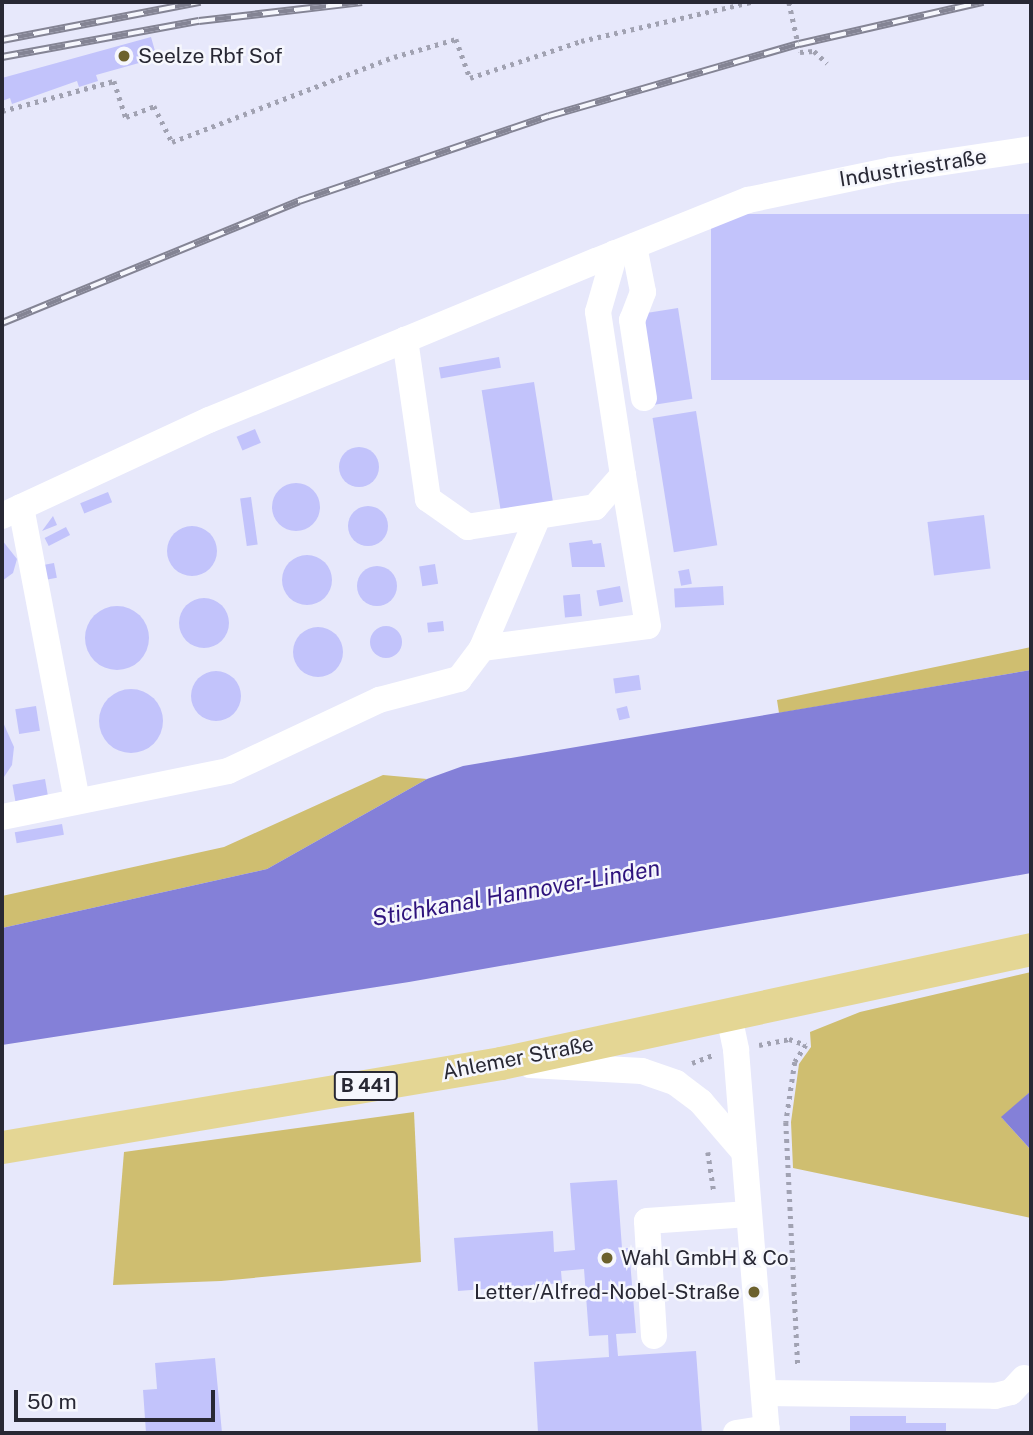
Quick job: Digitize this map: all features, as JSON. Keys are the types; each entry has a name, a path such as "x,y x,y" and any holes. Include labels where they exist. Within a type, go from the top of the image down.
{"main road":[{"name":"Ahlemer Straße","path":"2,1147 501,1063 1031,949"}],"street":[{"name":"Industriestraße","path":"11,512 209,420 748,200 795,187 1031,149"},
{"path":"625,250 643,292 632,320 644,398"},
{"path":"482,648 648,626 598,312 625,250"},
{"path":"405,340 428,499 468,527 537,519 595,507 623,475"},
{"path":"11,512 77,802"},
{"path":"2,817 228,771 379,700 459,678 482,648 537,519"},
{"path":"729,1016 744,1152 767,1431 736,1433"},
{"path":"501,1063 642,1071 676,1083 701,1102 744,1152"},
{"path":"654,1336 647,1221 749,1214"},
{"path":"764,1393 995,1396 1011,1392 1024,1378"}],"path":[{"path":"2,111 114,81 126,117 154,106 172,142 394,57 456,39 470,78 581,41 751,2"},
{"path":"789,2 800,52 814,51 827,63"}],"shaded area":[{"path":"1031,647 1031,670 779,713 777,700"},
{"path":"383,775 427,779 267,869 2,928 2,896 224,847"},
{"path":"1031,972 1031,1091 1002,1118 1031,1150 1031,1218 793,1168 791,1122 799,1064 811,1047 810,1032 860,1012"},
{"path":"414,1112 421,1262 221,1281 113,1285 124,1152"}],"water":[{"name":"Stichkanal Hannover-Linden","path":"1031,670 1031,873 409,982 2,1045 2,928 267,869 427,779 463,766"},
{"path":"1031,1091 1031,1150 1001,1117"}],"building":[{"path":"151,37 157,58 96,75 98,81 79,87 77,81 12,104 10,98 2,101 2,78"},
{"path":"711,214 1031,214 1031,380 711,380"},
{"path":"678,308 692,399 653,405 638,314"},
{"path":"499,357 501,368 441,378 439,368"},
{"path":"534,382 554,510 502,519 482,390"},
{"path":"696,411 717,545 674,552 653,418"},
{"path":"255,429 261,443 242,451 237,437"},
{"path":"359,447 373,453 379,467 373,481 359,487 345,481 339,467 345,453"},
{"path":"296,483 305,484 313,490 319,498 319,516 313,524 305,530 296,531 287,530 279,524 273,516 272,507 273,498 279,490 287,484"},
{"path":"108,492 112,502 84,513 80,503"},
{"path":"251,497 258,545 247,546 240,499"},
{"path":"368,506 382,512 388,526 382,540 368,546 354,540 348,526 354,512"},
{"path":"984,515 991,569 934,576 927,522"},
{"path":"53,516 57,525 42,531"},
{"path":"192,526 209,534 217,551 209,568 192,576 175,568 167,551 175,534"},
{"path":"66,527 70,535 49,546 45,538"},
{"path":"2,540 17,559 13,573 2,581"},
{"path":"592,540 593,544 601,543 605,567 572,567 569,543"},
{"path":"307,555 324,563 332,580 324,597 307,605 290,597 282,580 290,563"},
{"path":"54,563 57,578 46,580 43,565"},
{"path":"435,564 438,584 422,586 419,567"},
{"path":"377,566 391,572 397,586 391,600 377,606 363,600 357,586 363,572"},
{"path":"689,569 692,584 681,586 678,571"},
{"path":"620,586 623,602 599,606 596,591"},
{"path":"723,586 724,605 675,608 674,589"},
{"path":"580,594 582,616 565,617 563,595"},
{"path":"204,598 221,606 229,623 221,640 204,648 187,640 179,623 187,606"},
{"path":"117,606 129,608 140,615 147,626 147,650 140,661 129,668 117,670 105,668 94,661 87,650 85,638 87,626 94,615 105,608"},
{"path":"443,621 444,631 428,633 427,623"},
{"path":"386,626 397,631 402,642 397,653 386,658 375,653 370,642 375,631"},
{"path":"318,627 335,635 343,652 335,669 318,677 301,669 293,652 301,635"},
{"path":"216,671 233,679 241,696 233,713 216,721 199,713 191,696 199,679"},
{"path":"639,675 641,690 615,693 613,679"},
{"path":"125,689 137,689 154,698 161,709 161,733 154,744 137,753 125,753 113,748 104,739 99,727 99,715 104,703 113,694"},
{"path":"36,706 40,731 19,734 15,709"},
{"path":"627,706 630,718 619,720 616,709"},
{"path":"2,720 14,747 12,765 2,780"},
{"path":"45,779 48,796 15,801 13,785"},
{"path":"62,824 64,835 17,843 15,832"},
{"path":"617,1180 622,1248 629,1248 636,1333 616,1334 618,1356 696,1351 702,1433 538,1433 534,1362 609,1357 608,1335 589,1336 584,1269 561,1271 562,1283 458,1291 454,1238 553,1231 554,1252 575,1250 570,1183"},
{"path":"215,1358 222,1433 146,1433 143,1390 157,1389 155,1363"},
{"path":"850,1416 906,1416 906,1423 946,1423 946,1433 850,1433"}],"railway":[{"path":"2,40 200,2"},
{"path":"2,57 199,21 362,2"},
{"path":"2,323 299,201 549,116 799,44 983,2"}],"place":[{"name":"Seelze Rbf Sof","path":"124,56"},
{"name":"Wahl GmbH & Co","path":"607,1258"},
{"name":"Letter/Alfred-Nobel-Straße","path":"754,1292"}]}
